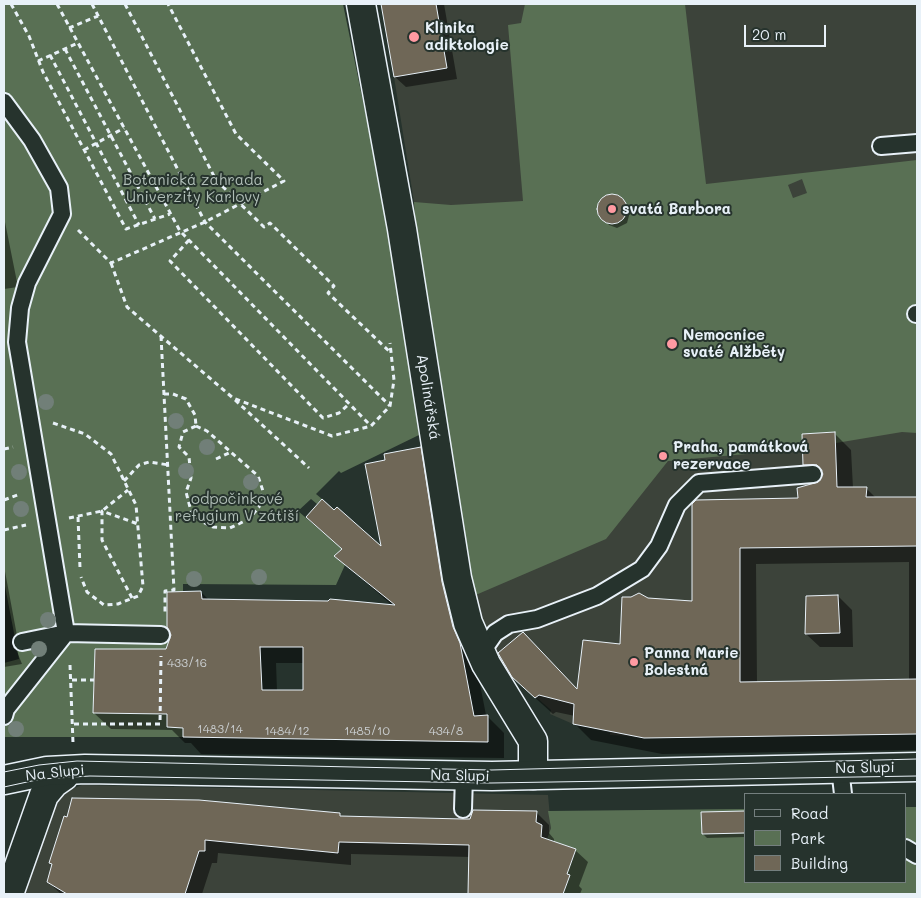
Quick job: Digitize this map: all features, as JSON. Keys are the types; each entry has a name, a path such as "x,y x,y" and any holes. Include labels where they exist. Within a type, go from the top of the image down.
{"street":[{"name":"Apolinářská","path":"361,4 404,238 456,578 468,624 481,653 504,696 533,741 533,775"},
{"name":"Na Slupi","path":"4,780 47,771 74,773 533,775 842,781 917,767"},
{"name":"Na Slupi","path":"9,894 44,795 54,783 74,773"},
{"path":"4,798 74,773"}],"lane":[{"path":"4,102 32,140 59,188 62,214 26,283 20,308 17,342 32,421 66,634 4,711"},
{"path":"882,146 917,143"},
{"path":"481,653 495,633 509,624 537,619 597,596 642,569 659,546 677,505 699,482 813,474"},
{"path":"22,642 66,634 163,629"},
{"path":"463,810 464,776"},
{"path":"906,849 917,855"}],"path":[{"path":"11,4 126,229 170,214"},
{"path":"57,4 180,231 370,426"},
{"path":"92,4 205,222 390,406"},
{"path":"125,4 216,180 264,227 270,222 334,286 328,293 390,353 394,380 390,406 370,426 332,436 233,398"},
{"path":"111,262 180,231 205,222 284,181 236,134 168,4"},
{"path":"69,28 98,16"},
{"path":"38,60 78,43"},
{"path":"65,49 155,219"},
{"path":"50,55 139,225"},
{"path":"84,150 124,128"},
{"path":"62,214 111,262 127,307 233,398 309,468"},
{"path":"189,240 170,261 323,418 339,413 349,404"},
{"path":"74,724 160,724 165,591 174,590 161,336"},
{"path":"164,394 173,394 186,399 195,414 196,426"},
{"path":"32,421 58,423 85,434 110,454 136,505 143,586 138,596 118,604 104,604 87,592 80,574 78,517"},
{"path":"196,426 207,431 258,476 263,491 259,507 249,519 230,528 213,527 201,521 191,511 186,492 191,478 189,457 179,447 183,432 196,426"},
{"path":"216,458 231,452"},
{"path":"124,481 139,465 149,462 169,465"},
{"path":"66,518 102,511 128,490"},
{"path":"102,511 138,524"},
{"path":"102,511 102,540 132,598"},
{"path":"66,634 72,680 73,738"},
{"path":"72,680 94,680"}],"shaded area":[{"name":"Nemocnice svaté Alžběty","path":"436,4 917,4 917,734 656,738 610,735 610,731 573,724 550,714 551,710 508,673 479,634 420,297 414,202 394,77 447,68"},
{"path":"82,785 548,795 551,828 527,894 21,894 56,795"}],"green space":[{"name":"Botanická zahrada Univerzity Karlovy","path":"4,4 343,4 370,136 379,157 419,435 341,473 339,471 316,494 322,499 317,504 311,499 298,511 326,535 344,542 340,547 342,549 334,556 345,565 336,585 183,584 183,737 4,737 4,663 19,659 4,581","holes":["95,649 144,649 143,714 93,713"]},
{"name":"Nemocnice svaté Alžběty","path":"525,4 685,4 706,184 917,160 917,433 902,432 836,443 835,432 802,434 802,449 668,461 606,539 471,597 420,297 414,202 451,205 523,201 508,25 521,23","holes":["802,179 807,193 793,198 788,185","610,195 616,195 624,201 626,210 623,219 612,224 601,219 597,210 601,199"]},
{"path":"906,807 917,807 917,894 563,894 570,875 567,874 576,849 547,839 551,828 548,811 744,809 744,883 906,883"}],"building":[{"name":"Klinika adiktologie","path":"381,4 436,4 447,68 394,77"},
{"name":"svatá Barbora","path":"612,194 618,195 626,203 626,215 618,223 612,224 606,223 598,215 597,209 598,203 606,195"},
{"path":"835,432 837,487 867,487 866,497 917,497 917,546 740,548 740,682 917,679 917,734 644,738 573,724 574,704 539,695 535,698 512,677 498,653 523,632 577,689 583,640 620,644 622,597 631,597 639,593 648,598 692,601 692,504 696,500 798,498 797,488 818,482 823,474 817,465 803,465 802,434"},
{"path":"421,447 442,582 453,627 460,643 474,716 488,715 488,742 183,737 183,728 167,727 167,714 93,713 95,649 166,649 171,635 167,627 167,592 201,591 202,599 328,601 330,599 395,605 334,556 342,549 306,517 322,499 334,510 337,507 381,546 365,464 385,460 384,454","holes":["260,647 303,647 303,690 262,690"]},
{"path":"838,595 840,633 805,634 806,596"},
{"path":"72,798 199,800 340,813 340,816 470,819 473,810 537,811 536,822 542,825 541,837 576,849 567,874 570,875 563,894 468,894 469,845 339,842 338,853 205,840 205,851 199,851 185,894 67,894 47,882 52,864 49,863 64,816 67,817"},
{"path":"744,811 744,833 702,834 701,812"}],"tram line":[{"path":"4,772 39,765 77,761 491,770 917,759"},
{"path":"4,787 41,779 90,776 491,783 917,776"}],"place":[{"name":"Klinika adiktologie","path":"414,37"},
{"name":"svatá Barbora","path":"612,209"},
{"name":"Nemocnice svaté Alžběty","path":"672,344"},
{"name":"Praha, památková rezervace","path":"663,456"},
{"name":"Panna Marie Bolestná","path":"634,662"}],"park label":[{"name":"odpočinkové refugium V zátiší","path":"237,508"}]}
